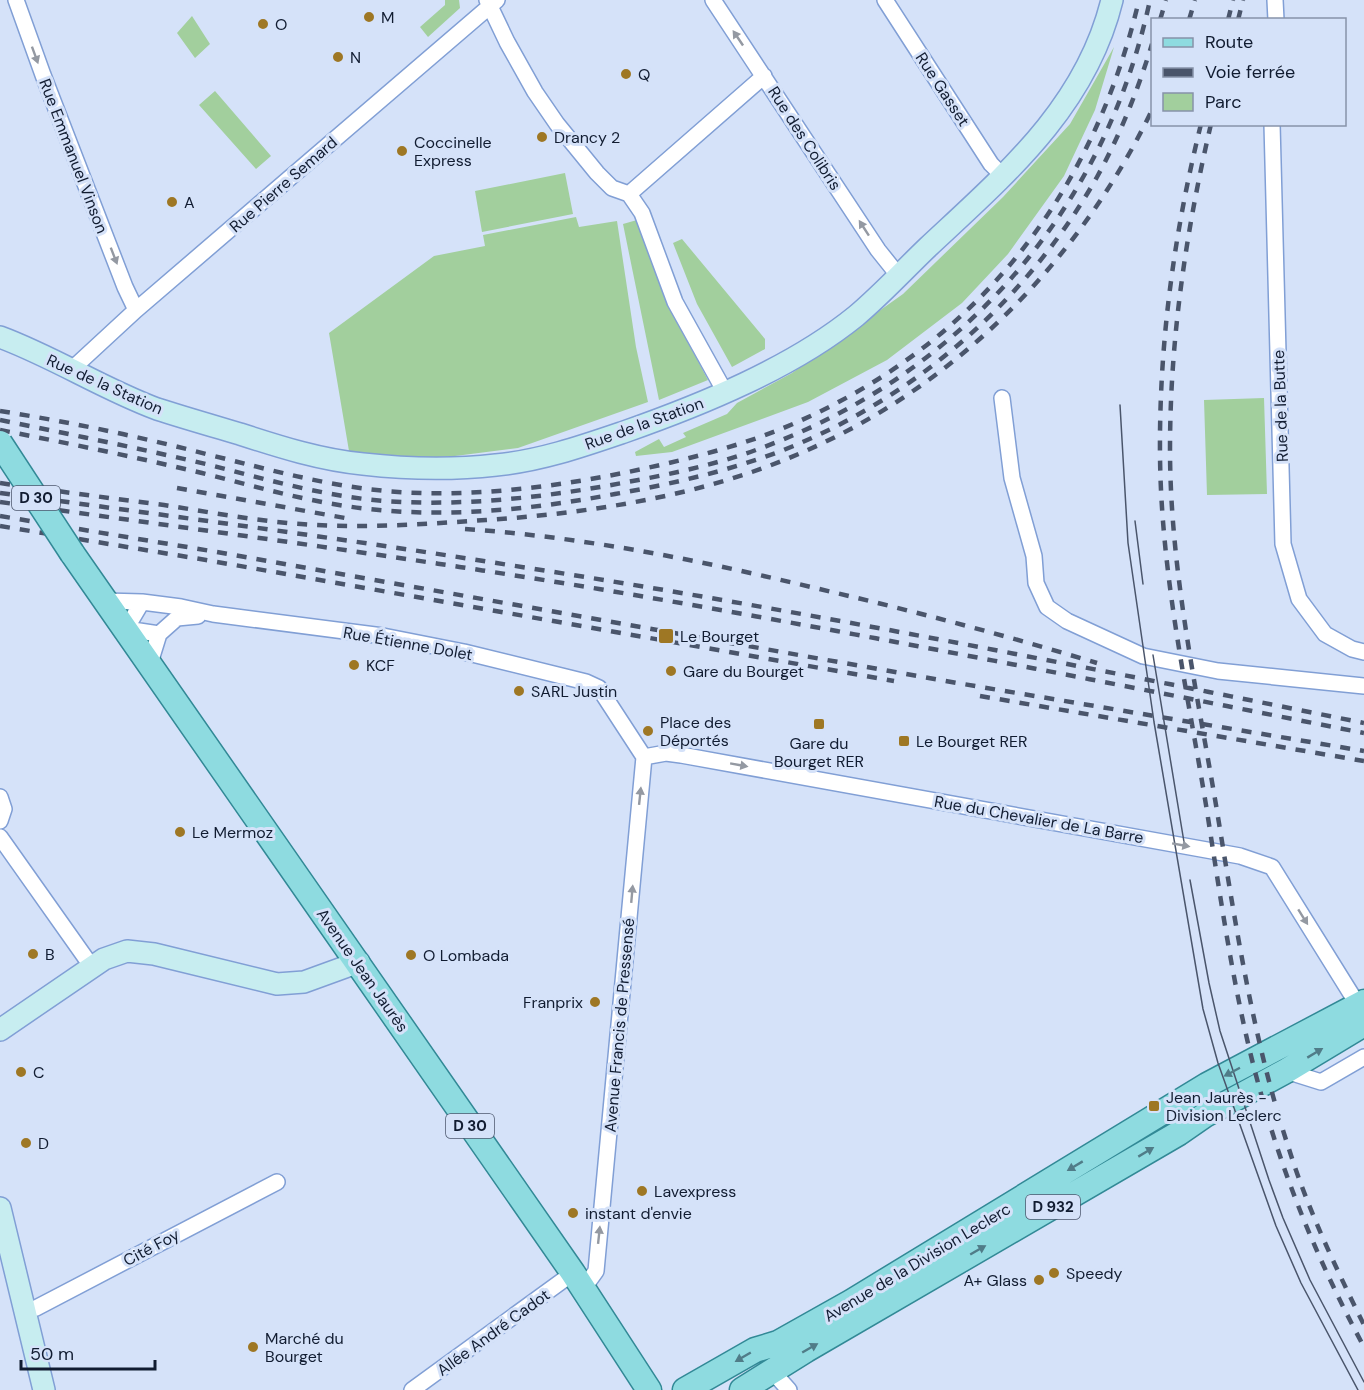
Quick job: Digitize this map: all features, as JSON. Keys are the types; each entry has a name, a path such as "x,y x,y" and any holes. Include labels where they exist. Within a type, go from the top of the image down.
{"main road":[{"name":"Avenue Jean Jaurès","path":"0,443 105,601 578,1281 649,1390"},
{"name":"Avenue de la Division Leclerc","path":"742,1390 1179,1133 1205,1115 1286,1071 1362,1010"},
{"name":"Avenue de la Division Leclerc","path":"685,1390 755,1350 778,1343 842,1307 1208,1085 1362,1010"}],"street":[{"name":"Rue Emmanuel Vinson","path":"16,0 42,75 125,287 136,309"},
{"name":"Rue des Colibris","path":"713,0 878,250 898,275"},
{"name":"Rue Gasset","path":"885,0 991,164 1003,176"},
{"name":"Rue de la Station","path":"0,337 10,346 71,370 157,409 316,456 360,464 450,468 498,465 585,446 725,392 813,346 856,316 1038,140 1068,101 1090,60 1112,0"},
{"path":"1275,0 1276,18"},
{"name":"Rue Pierre Semard","path":"71,370 136,309 492,2"},
{"path":"492,2 507,42 556,124 612,188 629,194 642,213 675,302 725,392"},
{"path":"629,194 764,76"},
{"name":"Rue de la Butte","path":"1272,126 1284,544 1299,599 1324,634 1352,649 1364,652"},
{"path":"1002,398 1012,478 1034,556 1036,584 1047,607 1067,621 1143,656 1218,671 1364,686"},
{"name":"Rue Étienne Dolet","path":"105,601 142,602 213,614 383,636 586,682 599,688 644,757"},
{"path":"142,602 126,629 159,634 150,663"},
{"name":"Rue Étienne Dolet","path":"159,634 177,618 213,614"},
{"name":"Rue du Chevalier de La Barre","path":"644,757 666,753 681,755 1240,856 1272,867 1362,1010"},
{"name":"Avenue Francis de Pressensé","path":"578,1281 596,1271 644,757"},
{"path":"0,797 3,809 0,821"},
{"path":"0,837 92,968"},
{"path":"0,1030 104,959 127,951 173,958 277,984 304,982 358,963"},
{"path":"1286,1071 1320,1082 1364,1057"},
{"name":"Cité Foy","path":"25,1310 36,1308 276,1182"},
{"path":"0,1208 44,1390"},
{"name":"Allée André Cadot","path":"412,1390 578,1281"},
{"path":"772,1371 789,1390"}],"green space":[{"path":"445,0 459,0 460,8 428,37 420,27 445,5"},
{"path":"192,16 210,44 195,58 177,33"},
{"path":"1114,47 1095,110 1064,176 1008,254 962,303 887,360 808,402 672,452 636,456 635,452 659,439 664,447 686,437 683,433 727,414 737,403 792,373 903,294 1003,197 1070,124"},
{"path":"215,91 271,156 256,169 199,105"},
{"path":"565,173 573,214 482,232 475,191"},
{"path":"576,217 579,227 617,221 636,347 648,402 518,448 407,459 349,451 329,333 434,256 485,246 483,235"},
{"path":"637,220 671,310 708,380 659,400 623,224"},
{"path":"682,239 765,339 765,349 732,367 697,304 673,243"},
{"path":"1264,398 1267,494 1207,495 1204,400"}],"tram line":[{"path":"1120,405 1128,543 1154,722 1203,1009 1218,1063 1276,1226 1301,1283 1358,1390"},
{"path":"1135,521 1143,584"},
{"path":"1153,655 1184,842"},
{"path":"1190,880 1220,1031 1269,1180 1310,1280 1364,1382"}],"railway":[{"path":"0,411 132,436 319,481 416,493 477,492 568,483 686,459 762,436 850,396 911,357 966,311 1014,260 1056,202 1090,140 1118,72 1139,0"},
{"path":"0,420 180,458 316,491 361,499 439,503 520,498 573,491 683,471 764,447 836,415 902,375 962,328 1015,274 1061,214 1099,147 1129,76 1150,0"},
{"path":"1161,18 1166,0"},
{"path":"1190,18 1195,0"},
{"path":"1228,18 1233,0"},
{"path":"1238,18 1243,0"},
{"path":"0,430 152,461 305,499 400,512 462,512 554,504 679,481 761,458 830,429 877,404 921,374 963,341 1001,304 1037,265 1069,222 1097,177 1128,112 1151,47"},
{"path":"0,483 284,523 370,526 486,520 587,510 687,491 752,472 817,446 878,413 935,375 988,331 1037,282 1080,229 1119,171 1151,112"},
{"path":"1201,126 1176,247 1162,372 1161,499 1170,587 1229,948 1251,1055 1280,1157 1304,1222 1364,1347"},
{"path":"1211,126 1187,245 1173,367 1171,494 1179,583 1238,935 1265,1064 1276,1107 1305,1194 1364,1325"},
{"path":"177,488 345,518"},
{"path":"0,493 382,546 724,600 938,639 1364,723"},
{"path":"0,502 375,554 695,605 1364,733"},
{"path":"0,516 957,683 1364,751"},
{"path":"0,526 894,681"},
{"path":"465,529 597,544 728,568 921,614 1097,663"},
{"path":"980,696 1364,761"}],"place":[{"name":"M","path":"369,17"},
{"name":"O","path":"263,24"},
{"name":"N","path":"338,57"},
{"name":"Q","path":"626,74"},
{"name":"Drancy 2","path":"542,137"},
{"name":"Coccinelle Express","path":"402,151"},
{"name":"A","path":"172,202"},
{"name":"Le Bourget","path":"666,636"},
{"name":"KCF","path":"354,665"},
{"name":"Gare du Bourget","path":"671,671"},
{"name":"SARL Justin","path":"519,691"},
{"name":"Gare du Bourget RER","path":"819,724"},
{"name":"Place des Déportés","path":"648,731"},
{"name":"Le Bourget RER","path":"904,741"},
{"name":"Le Mermoz","path":"180,832"},
{"name":"B","path":"33,954"},
{"name":"O Lombada","path":"411,955"},
{"name":"Franprix","path":"595,1002"},
{"name":"C","path":"21,1072"},
{"name":"Jean Jaurès - Division Leclerc","path":"1154,1106"},
{"name":"D","path":"26,1143"},
{"name":"Lavexpress","path":"642,1191"},
{"name":"instant d'envie","path":"573,1213"},
{"name":"Speedy","path":"1054,1273"},
{"name":"A+ Glass","path":"1039,1280"},
{"name":"Marché du Bourget","path":"253,1347"}]}
